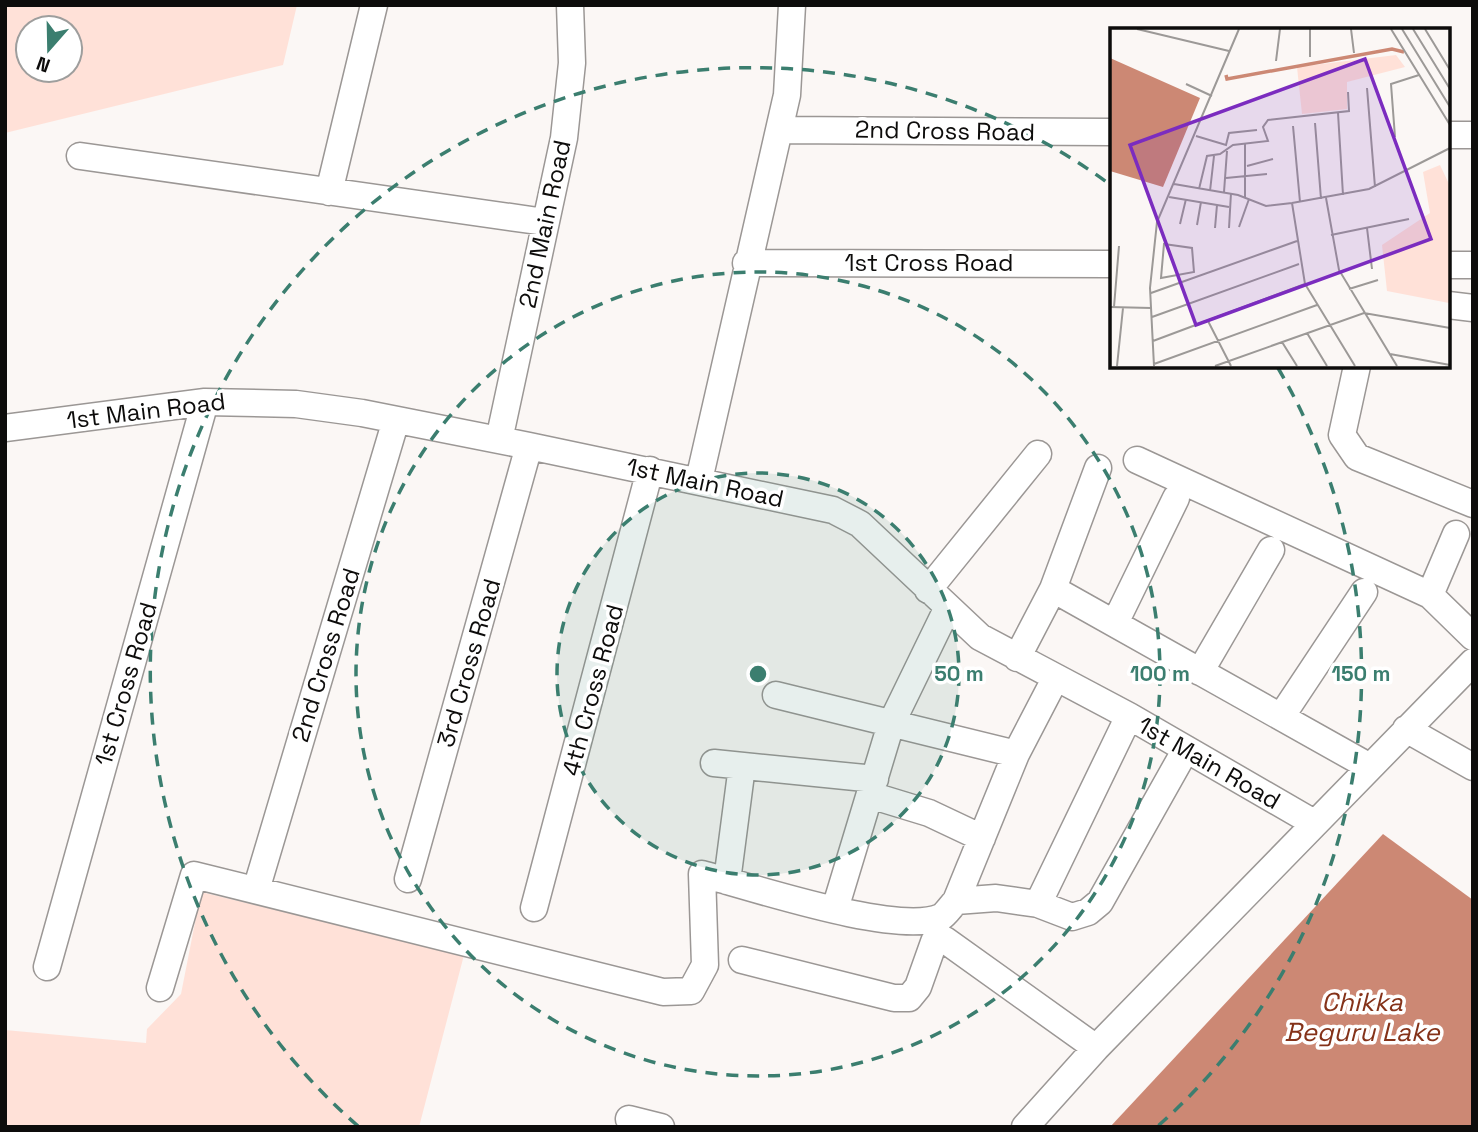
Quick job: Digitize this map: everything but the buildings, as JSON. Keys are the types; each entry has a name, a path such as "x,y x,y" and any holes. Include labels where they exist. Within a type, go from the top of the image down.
{"street":[{"path":"329,192 374,5"},
{"name":"2nd Main Road","path":"499,440 560,158 569,103 572,42 570,5"},
{"path":"699,480 746,263 779,130 791,54 792,5"},
{"name":"2nd Cross Road","path":"779,130 1110,132"},
{"path":"1450,135 1473,135"},
{"path":"80,156 545,222"},
{"name":"1st Cross Road","path":"746,263 1110,264"},
{"path":"1450,265 1473,265"},
{"path":"1450,305 1473,307"},
{"path":"1357,368 1342,435 1357,457 1473,504"},
{"name":"1st Cross Road","path":"47,967 205,402"},
{"name":"1st Main Road","path":"5,428 205,402 296,404 396,419 650,470 846,516 860,524 979,637 1129,716 1314,823"},
{"name":"2nd Cross Road","path":"256,890 396,419"},
{"name":"3rd Cross Road","path":"408,880 529,446"},
{"path":"928,590 1038,454"},
{"path":"1137,460 1430,595 1473,637"},
{"path":"1017,658 1053,589 1098,468"},
{"name":"4th Cross Road","path":"534,908 650,470"},
{"path":"1115,623 1176,498"},
{"path":"1430,595 1456,534"},
{"path":"1200,671 1271,550"},
{"path":"1053,589 1370,767"},
{"path":"1281,717 1364,592"},
{"path":"835,909 891,724 947,608"},
{"path":"1025,1127 1096,1048 1473,662"},
{"path":"160,988 194,875 663,992 691,991 705,965 702,874 835,909 911,922 942,916 956,901 1016,754 1055,679"},
{"path":"776,695 1016,754"},
{"path":"1038,904 1129,716"},
{"path":"1406,729 1473,768"},
{"path":"956,901 996,898 1038,904 1072,917 1088,912 1100,902 1186,749"},
{"path":"714,763 873,787 982,838"},
{"path":"727,881 742,766"},
{"path":"742,960 894,998 909,998 918,987 934,942 945,940 1096,1048"},
{"path":"629,1119 661,1127"}],"shaded area":[{"path":"5,5 297,5 283,65 5,133"},
{"path":"201,892 464,955 419,1127 5,1127 5,1030 146,1043 147,1029 181,994"}],"water":[{"name":"Chikka Beguru Lake","path":"1383,834 1473,900 1473,1127 1110,1127"}]}
